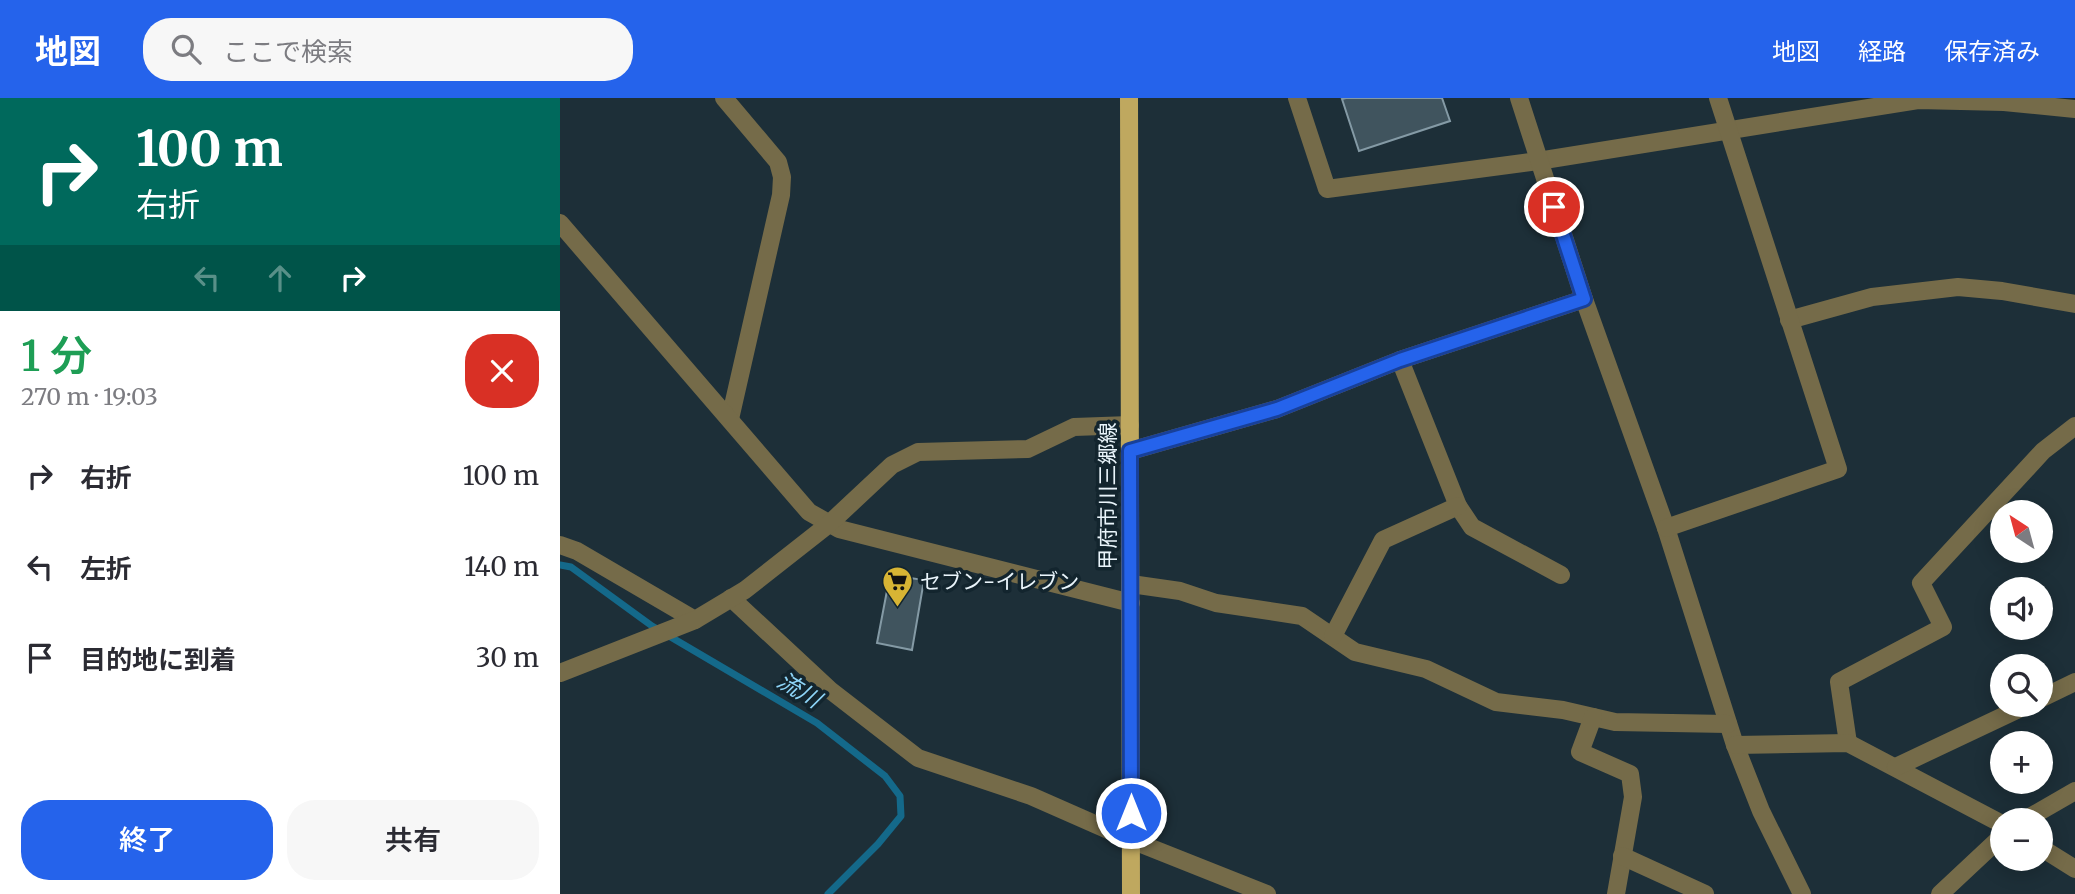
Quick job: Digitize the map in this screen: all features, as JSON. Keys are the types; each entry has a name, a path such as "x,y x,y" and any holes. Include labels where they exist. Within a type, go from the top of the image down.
{"main road":[{"name":"甲府市川三郷線","path":"1129,98 1131,894"}],"street":[{"path":"724,98 778,162 782,177 781,195 730,419"},
{"path":"1297,98 1327,189 1729,132 1900,101 2004,102 2075,109"},
{"path":"1519,98 1584,299 1665,528 1735,746 1761,811 1802,894"},
{"path":"1665,528 1838,469 1718,98"},
{"path":"560,223 809,512 829,524 895,544 1131,603"},
{"path":"1789,320 1872,297 1958,287 2002,291 2075,304"},
{"path":"1130,451 1277,409 1400,360 1584,299"},
{"path":"1400,360 1458,506 1472,527 1560,575"},
{"path":"560,673 687,623 745,590 829,524 892,465 918,452 1028,449 1074,427 1130,425"},
{"path":"1847,743 1839,682 1944,627 1921,583 2043,451 2075,426"},
{"path":"1332,636 1383,540 1458,506"},
{"path":"560,545 577,551 687,623"},
{"path":"1131,584 1180,591 1216,603 1302,616 1355,652 1426,669 1496,702 1563,710 1615,722 1728,724"},
{"path":"731,598 830,690 918,758 1031,796 1131,840 1267,894"},
{"path":"2053,693 2075,682"},
{"path":"1593,717 1580,752 1630,774 1633,797 1616,894"},
{"path":"1896,767 2001,717"},
{"path":"1735,746 1847,743 1990,818"},
{"path":"2046,808 2075,791"},
{"path":"1940,894 1990,847"},
{"path":"2053,855 2075,869"},
{"path":"1622,856 1705,894"}],"building":[{"path":"1442,98 1450,121 1359,151 1342,99"},
{"path":"890,575 924,580 912,650 877,643"}],"waterway":[{"name":"流川","path":"560,565 571,567 652,626 817,723 885,776 900,796 901,816 878,844 828,894"}],"place":[{"name":"セブン-イレブン","path":"897,609"}],"route":[{"path":"1131,813 1130,451 1277,409 1400,360 1584,299 1554,207"}]}
